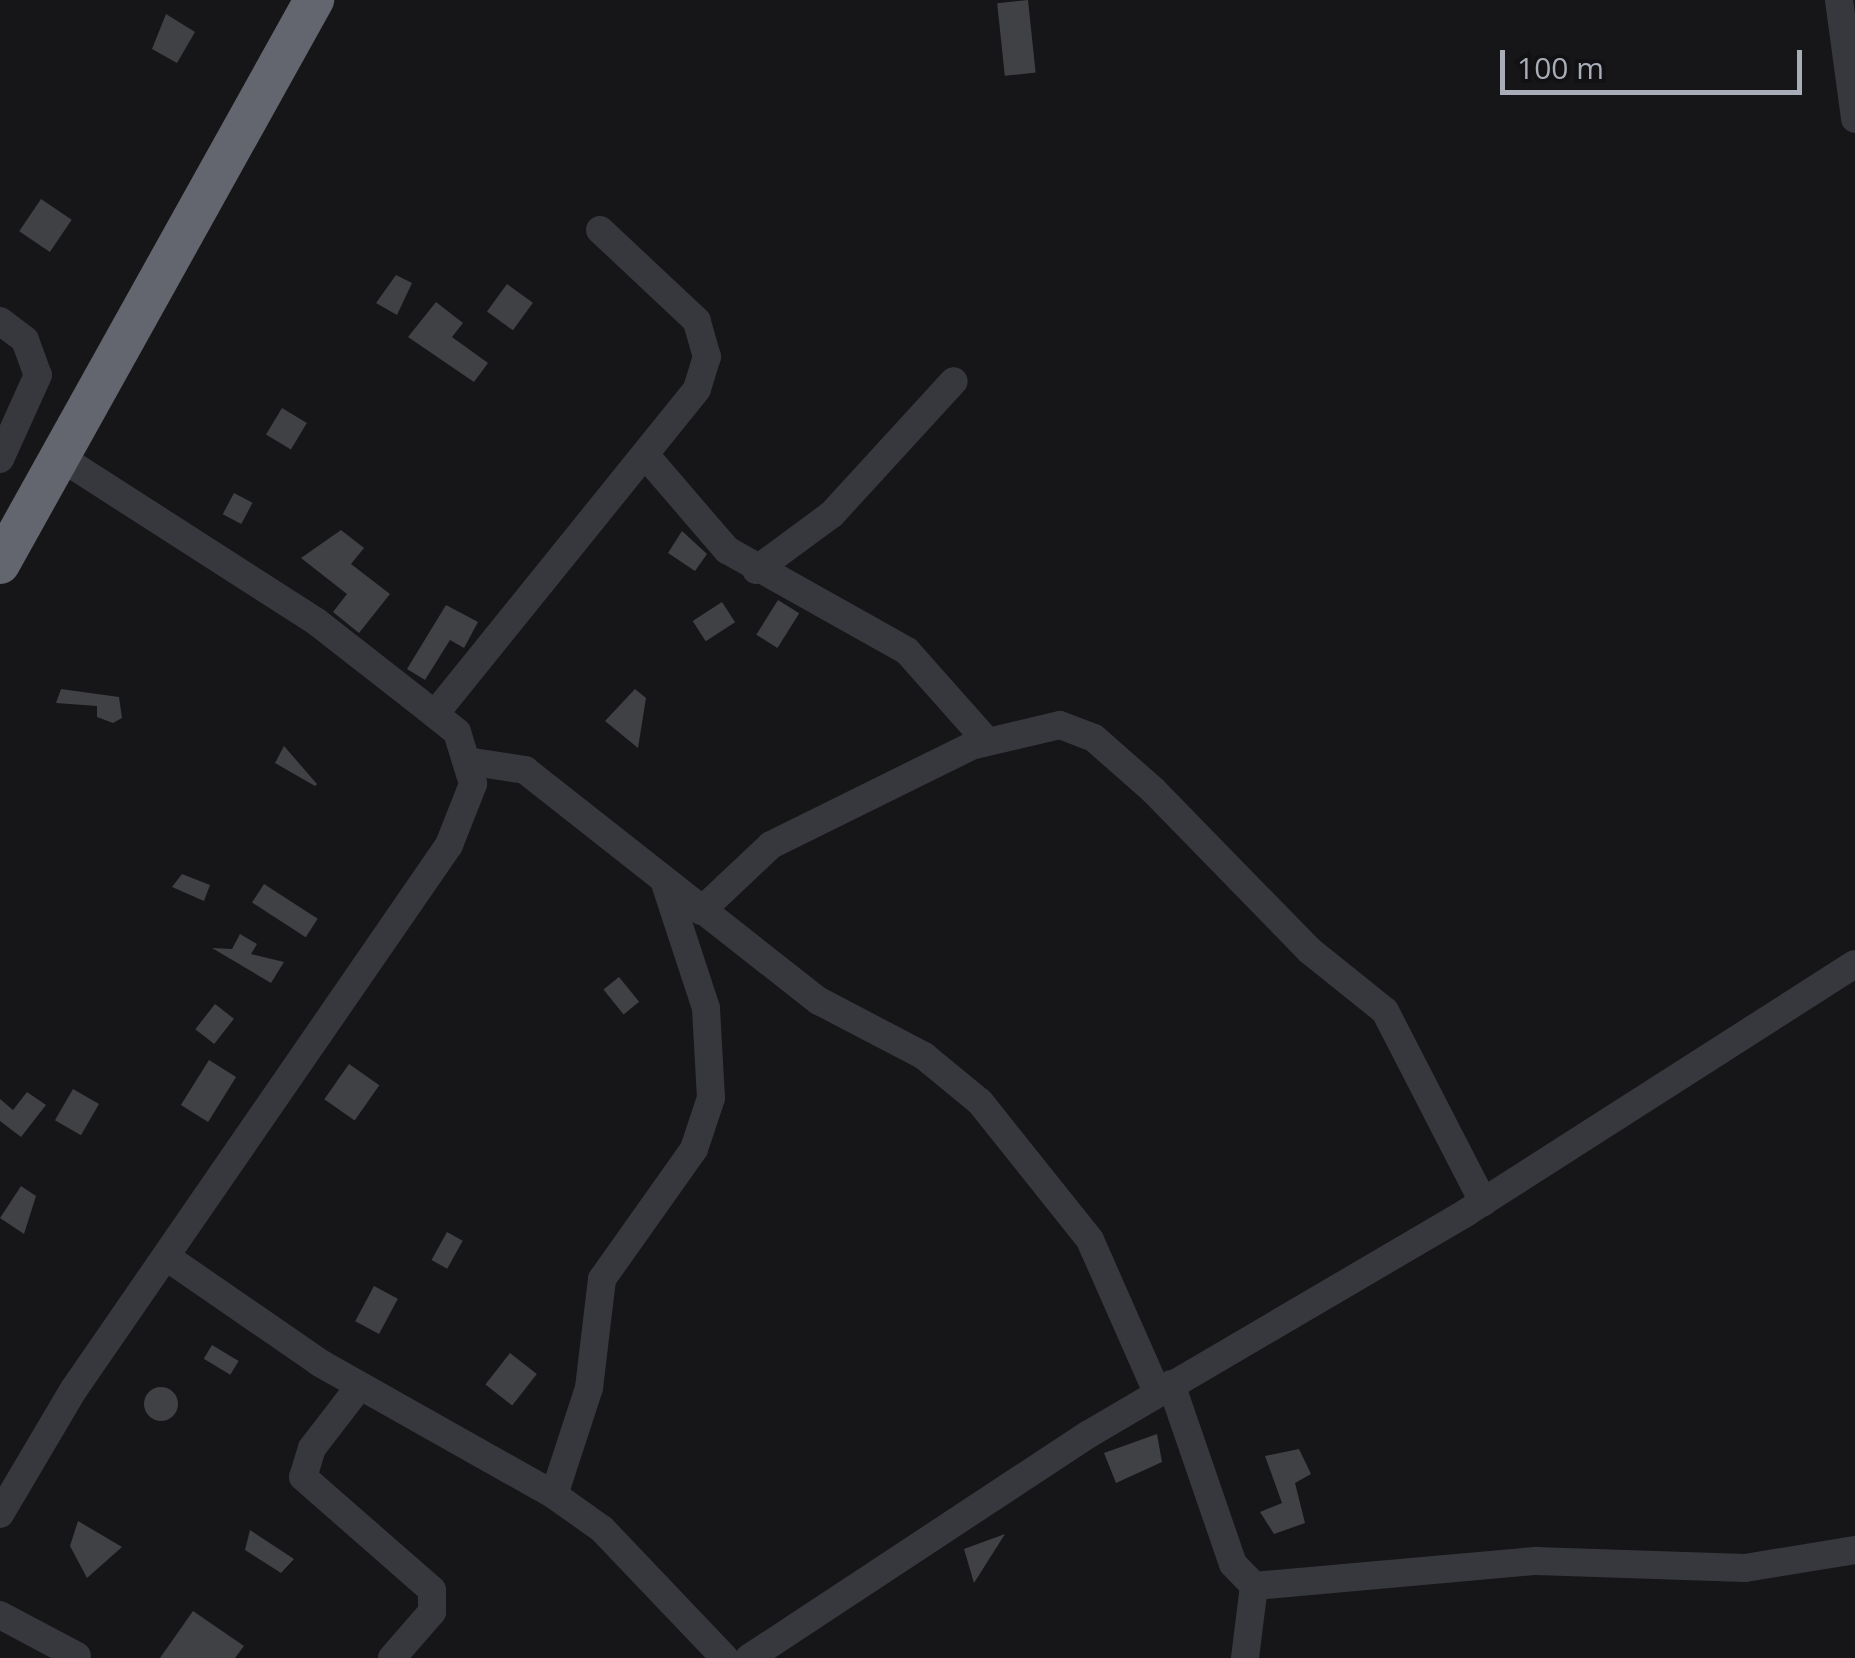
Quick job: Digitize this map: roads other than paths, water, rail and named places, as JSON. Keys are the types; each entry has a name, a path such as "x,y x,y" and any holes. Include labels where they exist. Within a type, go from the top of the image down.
{"highway":[{"path":"0,564 314,0"}],"street":[{"path":"1839,0 1855,119"},
{"path":"435,714 611,488 647,457 697,389 707,345 680,301 600,230"},
{"path":"0,321 26,340 38,375 0,460"},
{"path":"756,570 832,514 954,381"},
{"path":"647,457 756,570 907,650 986,741"},
{"path":"62,458 316,622 435,714 473,762 525,770 665,884 819,1001 924,1056 980,1102 1090,1240 1164,1388 1234,1564 1254,1586 1245,1658"},
{"path":"701,911 771,844 986,741 1060,724 1094,738 1153,790 1308,950 1385,1011 1483,1202"},
{"path":"3,1503 449,844 473,762"},
{"path":"554,1495 589,1388 602,1279 694,1149 712,1098 706,1008 665,884"},
{"path":"760,1655 1164,1388 1483,1202 1855,964"},
{"path":"168,1258 359,1386 554,1495 602,1529 725,1658"},
{"path":"359,1386 312,1448 302,1477 432,1590 432,1612 392,1658"},
{"path":"1254,1586 1536,1561 1745,1568 1855,1550"},
{"path":"0,1615 77,1656"}]}
